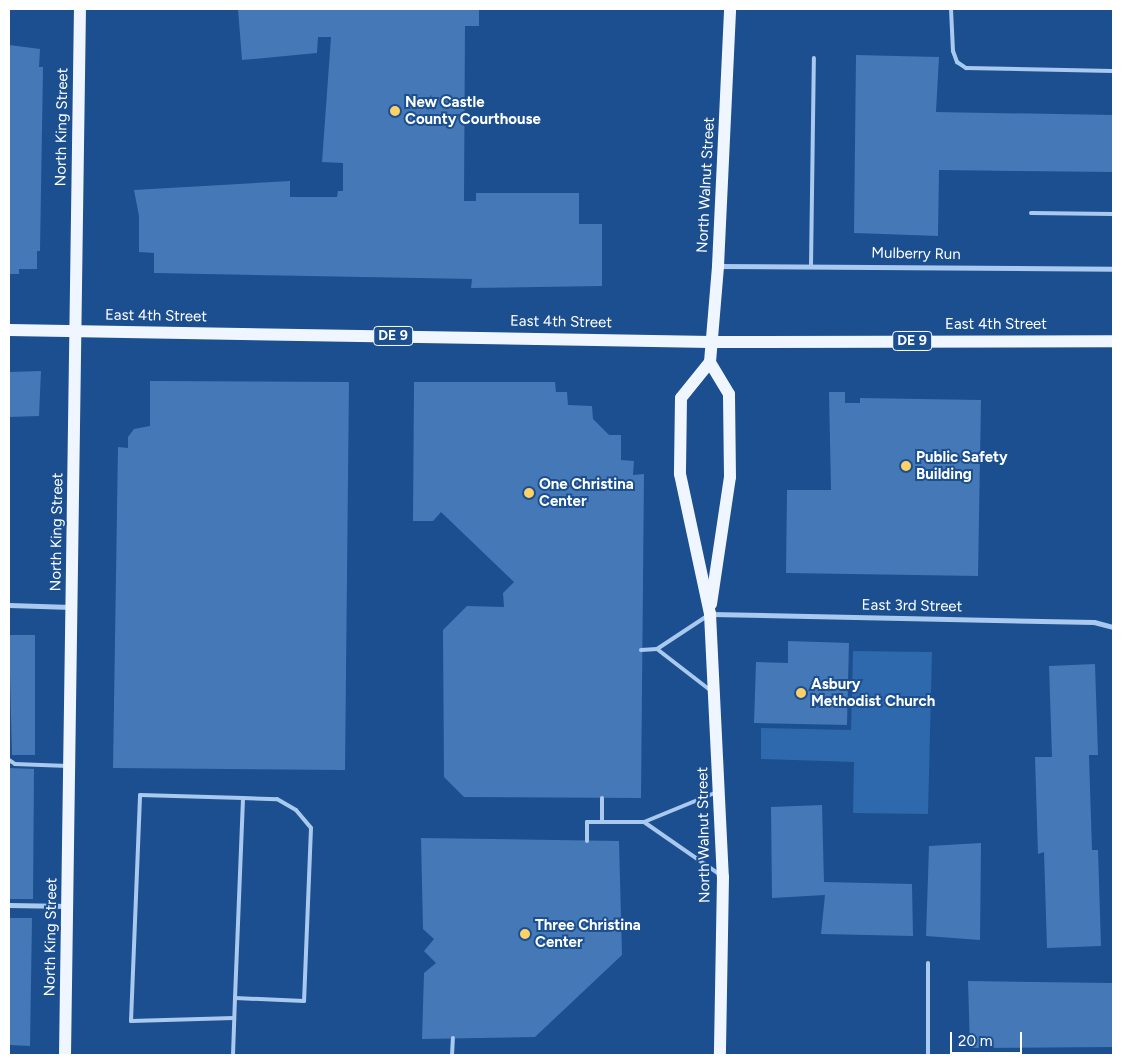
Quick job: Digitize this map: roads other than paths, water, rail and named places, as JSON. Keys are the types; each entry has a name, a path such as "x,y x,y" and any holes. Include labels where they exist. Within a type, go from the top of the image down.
{"main road":[{"name":"North King Street","path":"65,1055 80,9"},
{"name":"North Walnut Street","path":"710,614 730,477 729,394 710,362 718,266 730,9"},
{"name":"East 4th Street","path":"9,330 711,342 1113,341"},
{"name":"North Walnut Street","path":"710,362 681,398 680,474 710,614 721,790 723,877 720,1055"}],"street":[{"name":"Mulberry Run","path":"718,266 811,265 1113,269"},
{"path":"9,605 72,606"},
{"name":"East 3rd Street","path":"710,614 1094,622 1113,627"},
{"path":"9,905 68,906"}],"lane":[{"path":"951,9 953,51 957,62 966,68 1113,71"},
{"path":"811,265 814,58"},
{"path":"1031,213 1113,214"},
{"path":"641,650 657,649 710,614"},
{"path":"657,649 714,692"},
{"path":"9,760 15,764 70,766"},
{"path":"587,841 586,822 644,822 721,790"},
{"path":"234,1018 131,1021 140,795 277,799 296,810 311,828 304,1001 235,998"},
{"path":"233,1055 243,798"},
{"path":"602,798 602,822"},
{"path":"644,822 723,877"},
{"path":"928,963 928,1055"},
{"path":"452,1055 453,1038"}],"place":[{"name":"New Castle County Courthouse","path":"395,111"},
{"name":"Public Safety Building","path":"906,466"},
{"name":"One Christina Center","path":"529,493"},
{"name":"Asbury Methodist Church","path":"801,693"},
{"name":"Three Christina Center","path":"525,934"}]}
